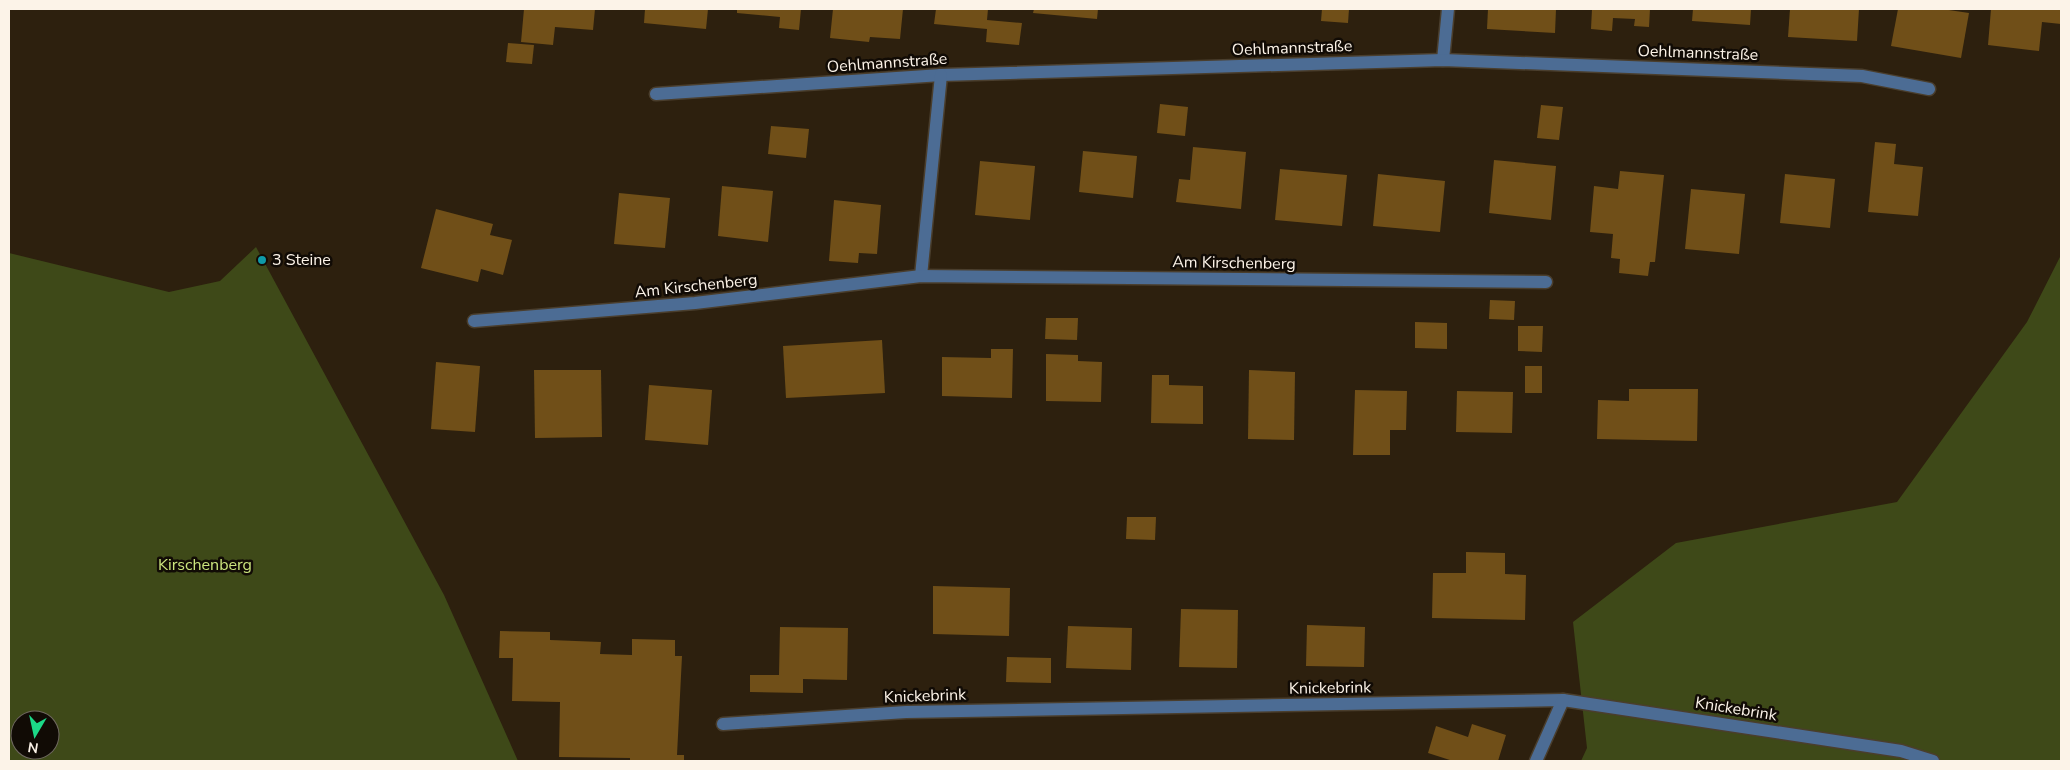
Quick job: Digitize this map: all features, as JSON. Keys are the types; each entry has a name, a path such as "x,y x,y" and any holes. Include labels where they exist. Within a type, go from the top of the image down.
{"street":[{"path":"1443,60 1448,9"},
{"name":"Oehlmannstraße","path":"656,94 941,75 1443,60 1862,76 1929,89"},
{"path":"921,276 941,75"},
{"name":"Am Kirschenberg","path":"474,322 695,303 921,276 1546,282"},
{"path":"1536,761 1562,700"},
{"name":"Knickebrink","path":"723,724 906,712 1562,700 1901,751 1933,761"}],"green space":[{"name":"Kirschenberg","path":"256,247 444,595 518,761 9,761 9,253 169,292 220,281"},
{"path":"2061,255 2061,761 1581,761 1587,748 1573,622 1676,543 1897,502 2027,322"}],"building":[{"path":"524,9 595,9 593,30 555,27 553,45 521,42"},
{"path":"645,9 708,9 706,29 644,23"},
{"path":"737,9 801,9 799,30 779,28 780,17 737,13"},
{"path":"833,9 903,9 900,39 870,37 869,42 830,38"},
{"path":"936,9 988,9 987,20 1022,23 1019,45 986,42 987,29 934,24"},
{"path":"1034,9 1098,9 1097,19 1033,13"},
{"path":"1322,9 1349,9 1348,23 1321,21"},
{"path":"1488,9 1556,9 1555,33 1487,29"},
{"path":"1592,9 1650,9 1649,27 1634,26 1635,19 1613,18 1612,31 1591,29"},
{"path":"1693,9 1751,9 1750,25 1692,21"},
{"path":"1790,9 1859,9 1857,41 1788,37"},
{"path":"1898,9 1942,9 1969,13 1961,58 1891,46"},
{"path":"1991,9 2061,9 2061,24 2042,22 2039,51 1988,45"},
{"path":"508,43 534,45 532,64 506,62"},
{"path":"1160,104 1188,107 1185,136 1157,133"},
{"path":"1541,105 1563,107 1559,140 1537,138"},
{"path":"771,126 809,129 806,158 768,154"},
{"path":"1875,142 1896,144 1894,164 1923,167 1918,216 1868,212"},
{"path":"1193,147 1246,152 1241,209 1176,202 1179,179 1190,180"},
{"path":"1083,151 1137,156 1133,198 1079,192"},
{"path":"1494,160 1556,166 1551,220 1489,213"},
{"path":"980,161 1035,166 1030,220 975,215"},
{"path":"1280,169 1347,175 1342,226 1275,220"},
{"path":"1620,171 1664,175 1655,262 1650,262 1648,276 1619,273 1620,259 1611,258 1613,234 1590,232 1594,186 1618,189"},
{"path":"1378,174 1445,181 1440,232 1373,226"},
{"path":"1785,174 1835,179 1830,228 1780,223"},
{"path":"722,186 773,191 768,242 718,236"},
{"path":"1691,189 1745,194 1739,254 1685,249"},
{"path":"619,193 670,198 665,248 614,244"},
{"path":"834,200 881,205 877,254 859,253 858,263 829,261"},
{"path":"436,209 493,224 490,235 512,240 503,275 481,269 478,282 421,268"},
{"path":"1490,300 1515,301 1514,320 1489,319"},
{"path":"1046,318 1078,318 1077,340 1045,339"},
{"path":"1415,322 1447,323 1447,349 1415,348"},
{"path":"1518,326 1543,326 1542,352 1518,351"},
{"path":"882,340 885,393 786,398 783,346"},
{"path":"991,349 1013,349 1012,398 942,396 942,357 991,358"},
{"path":"1046,354 1078,355 1078,361 1102,362 1101,402 1046,401"},
{"path":"436,362 480,366 475,432 431,429"},
{"path":"1525,366 1542,366 1542,393 1525,393"},
{"path":"534,370 601,370 602,437 535,438"},
{"path":"1249,370 1295,372 1294,440 1248,439"},
{"path":"1152,375 1169,375 1169,385 1203,386 1203,424 1151,423"},
{"path":"649,385 712,390 708,445 645,440"},
{"path":"1629,389 1698,389 1697,441 1597,439 1598,400 1629,401"},
{"path":"1355,390 1407,391 1406,430 1390,430 1390,455 1353,455"},
{"path":"1457,391 1513,392 1512,433 1456,432"},
{"path":"1127,517 1156,517 1155,540 1126,539"},
{"path":"1466,552 1505,553 1505,574 1526,575 1525,620 1432,618 1433,573 1466,573"},
{"path":"933,586 1010,588 1009,636 933,634"},
{"path":"1181,609 1238,610 1237,668 1179,667"},
{"path":"1307,625 1365,627 1364,667 1306,666"},
{"path":"1068,626 1132,628 1131,670 1066,668"},
{"path":"780,627 848,628 847,680 803,679 803,693 750,692 750,675 779,675"},
{"path":"500,631 550,632 550,640 601,642 600,654 632,655 632,639 675,640 675,656 682,656 677,755 684,755 684,761 630,761 630,758 559,757 560,702 512,701 513,658 499,658"},
{"path":"1007,657 1051,658 1051,683 1006,682"},
{"path":"1472,724 1506,735 1498,761 1453,761 1428,753 1436,726 1468,737"}],"place":[{"name":"3 Steine","path":"262,260"}]}
